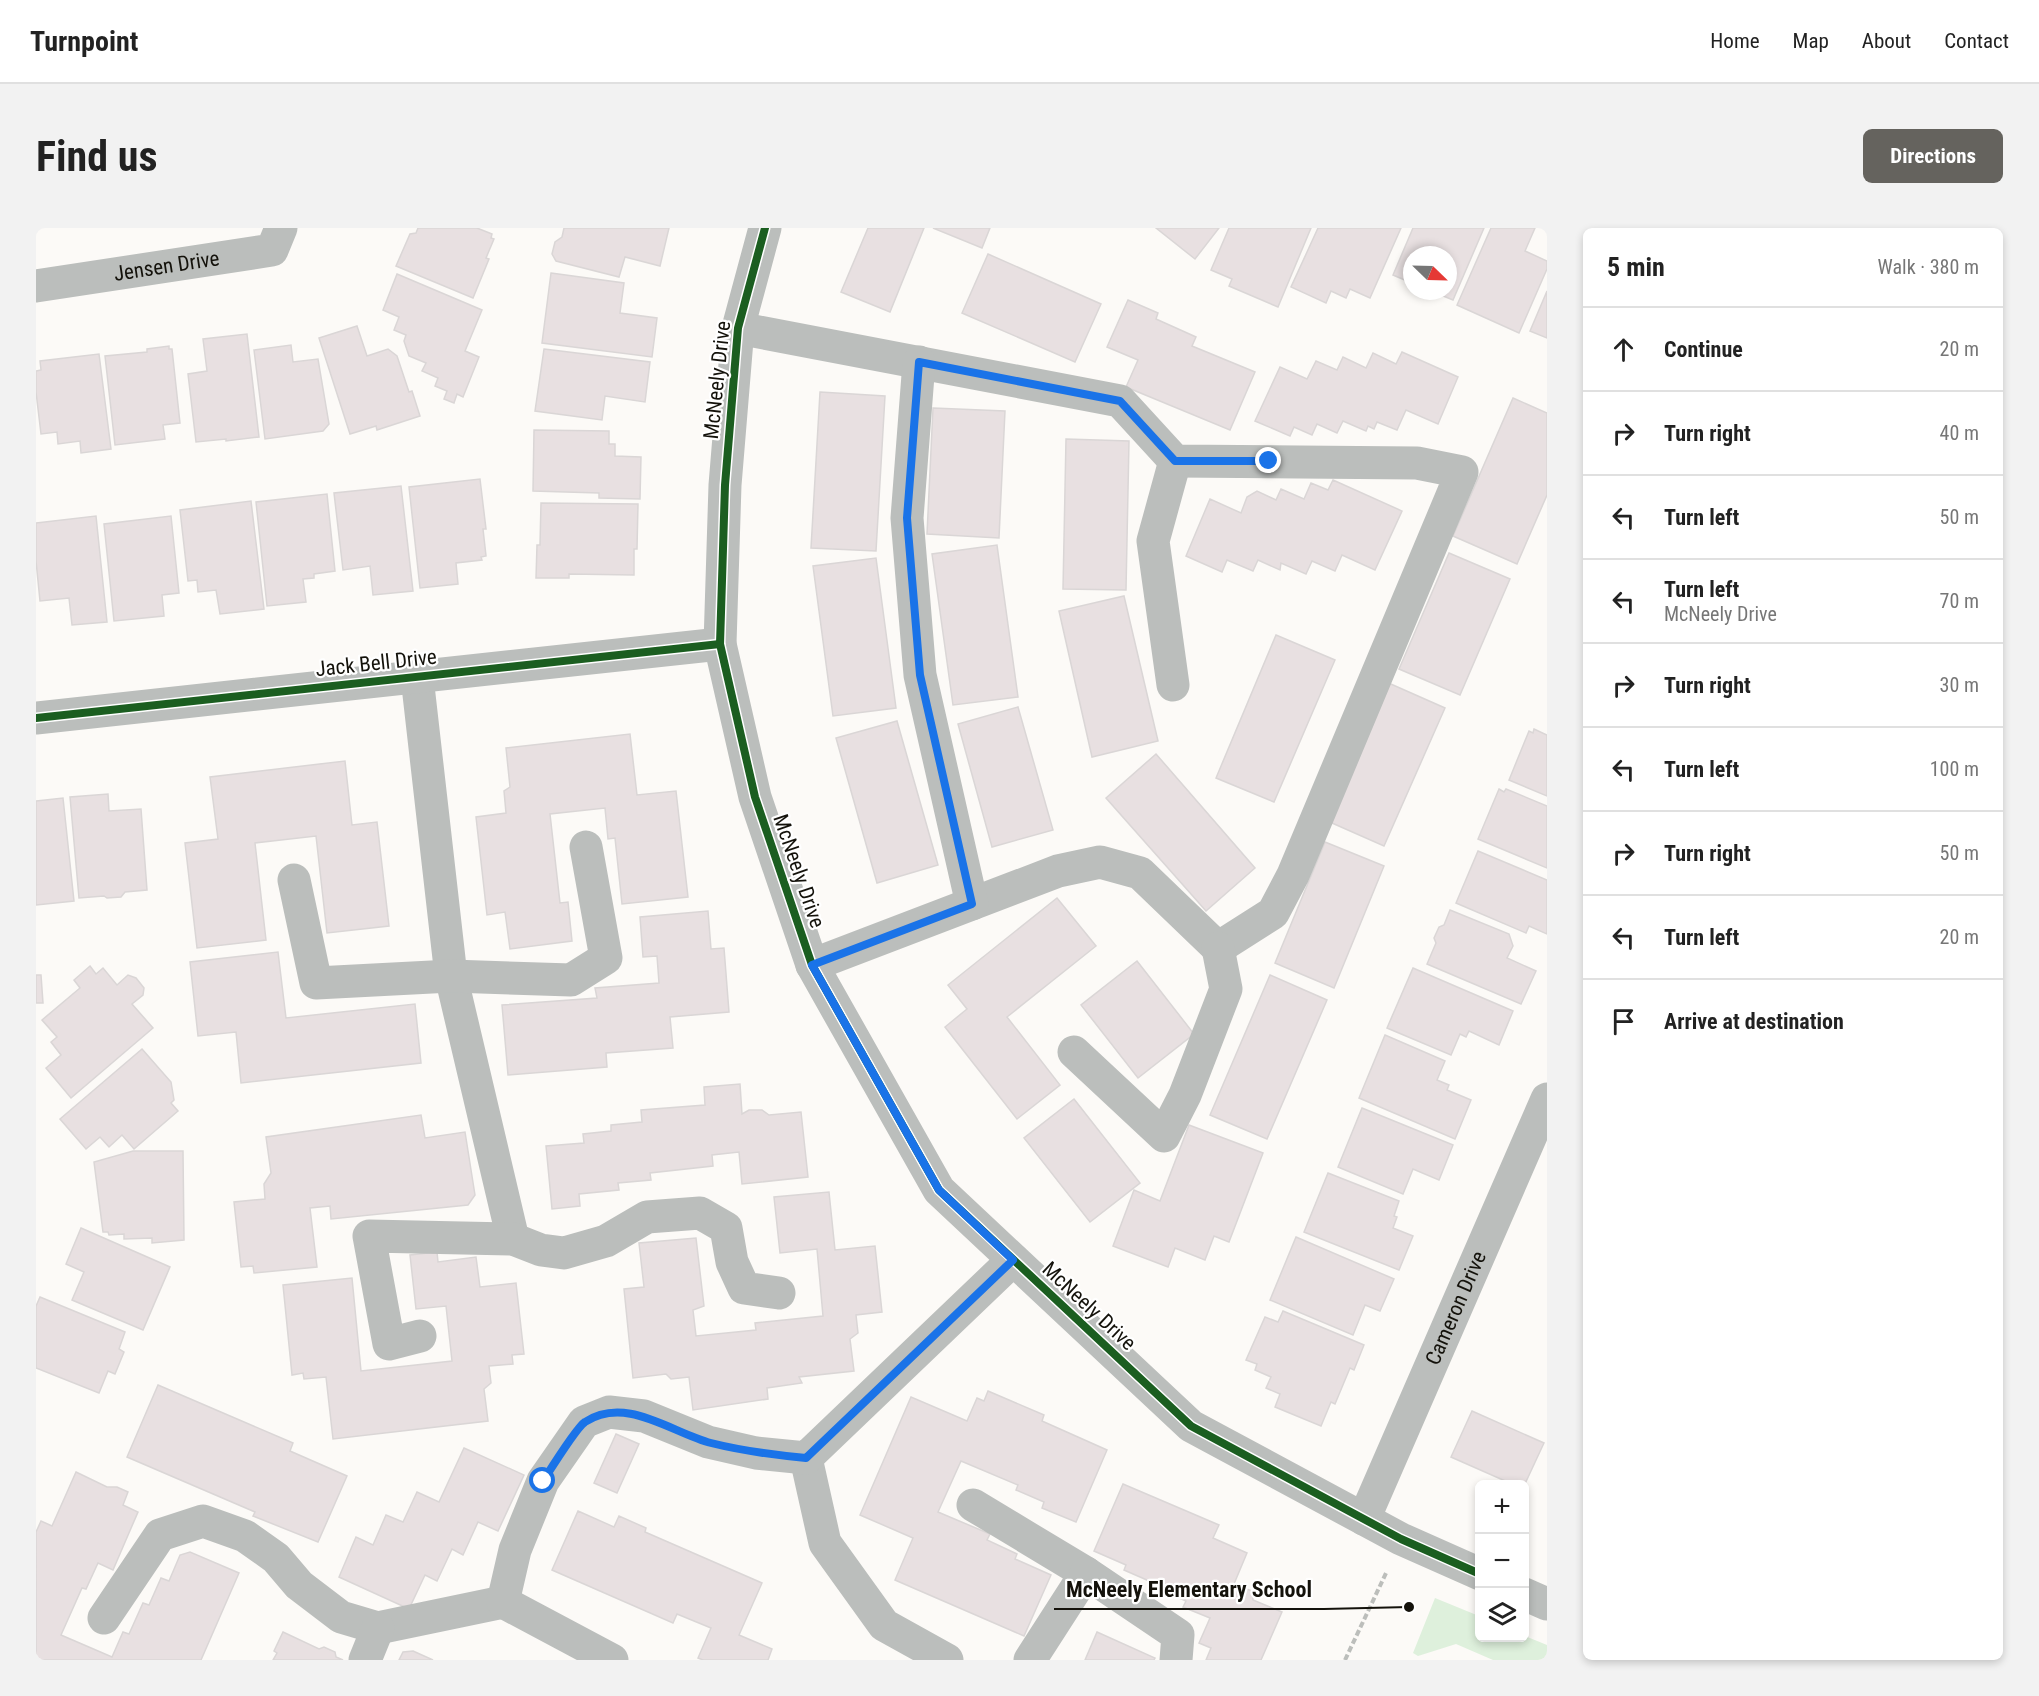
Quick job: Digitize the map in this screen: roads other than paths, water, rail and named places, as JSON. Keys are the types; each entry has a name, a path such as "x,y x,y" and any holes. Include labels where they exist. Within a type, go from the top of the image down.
{"street":[{"name":"Jensen Drive","path":"36,286 272,250 281,228"},
{"name":"McNeely Drive","path":"765,228 738,328 724,484 720,644 755,797 812,965 939,1190 1191,1426 1401,1539 1475,1572"},
{"path":"738,328 1120,401 1175,461 1417,463 1462,472 1293,875 1272,913 1218,948"},
{"path":"919,362 907,518 920,675 972,904"},
{"path":"1173,685 1154,541 1175,461"},
{"name":"Jack Bell Drive","path":"36,718 720,644"},
{"path":"417,677 451,976 513,1239"},
{"path":"294,880 316,983 451,976 571,980 606,958 586,847"},
{"path":"812,965 1058,871 1100,862 1140,873 1218,948 1226,989 1185,1095 1164,1136 1074,1052"},
{"name":"Cameron Drive","path":"1364,1519 1547,1099"},
{"path":"420,1336 389,1344 369,1236 513,1239 541,1250 564,1253 606,1241 647,1217 700,1213 726,1228 732,1262 744,1288 779,1293"},
{"path":"503,1602 515,1550 543,1481 584,1422 609,1412 644,1416 708,1442 756,1453 806,1458 1013,1260"},
{"path":"806,1458 825,1543 884,1625 947,1660"},
{"path":"973,1505 1086,1573 1178,1635 1176,1660"},
{"path":"104,1618 160,1535 203,1521 245,1536 276,1558 299,1585 341,1617 378,1628 503,1602 612,1660"},
{"path":"1029,1660 1086,1573"},
{"path":"1529,1595 1547,1604"},
{"path":"365,1660 378,1628"}],"place":[{"name":"McNeely Elementary School","path":"1409,1607"}]}
